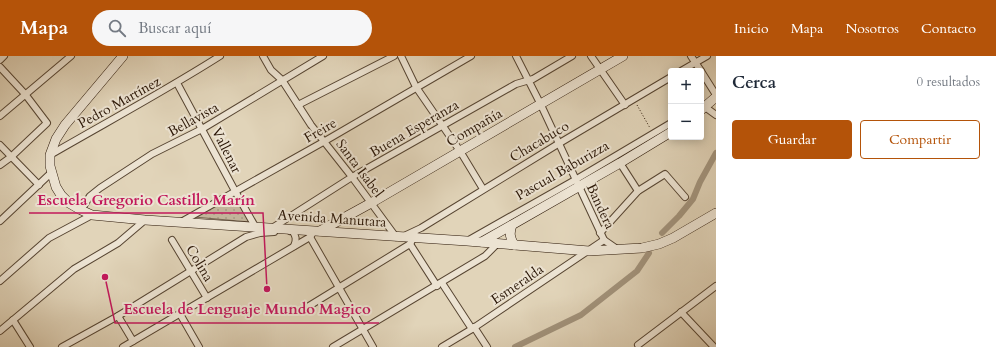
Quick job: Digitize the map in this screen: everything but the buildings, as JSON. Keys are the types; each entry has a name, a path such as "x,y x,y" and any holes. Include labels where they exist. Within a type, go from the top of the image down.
{"main road":[{"name":"Avenida Manutara","path":"123,56 65,125 56,139 50,155 50,166 56,187 61,195 69,203 92,215 272,228 315,233 337,232 399,237 411,241 467,241 589,251 642,248 659,244 673,238 716,213"},
{"name":"Compañía","path":"315,233 338,222 623,56"},
{"path":"704,106 716,96"},
{"name":"Pascual Baburizza","path":"482,242 512,225 577,183 620,163 668,134"},
{"path":"337,232 336,227 338,222"},
{"path":"512,225 510,237 514,245"}],"street":[{"path":"0,60 4,56"},
{"path":"0,116 71,56"},
{"name":"Pedro Martínez","path":"50,155 177,83 220,56"},
{"name":"Santa Isabel","path":"263,56 271,70 282,80 311,125 399,237"},
{"name":"Bellavista","path":"81,210 90,196 100,188 152,154 202,129 323,56"},
{"path":"298,105 394,56"},
{"path":"401,56 416,87 441,126 460,151 483,189"},
{"name":"Freire","path":"180,222 325,141 471,56"},
{"name":"Bandera","path":"516,56 541,105 600,233 604,240 620,250"},
{"name":"Buena Esperanza","path":"272,228 352,177 516,84 533,79 572,56"},
{"path":"591,56 625,105"},
{"path":"691,56 699,68"},
{"path":"686,68 707,56"},
{"path":"0,67 25,94 47,123 11,157 0,165"},
{"path":"704,76 716,96"},
{"name":"Chacabuco","path":"399,237 420,228 668,79"},
{"name":"Vallenar","path":"177,83 234,191 256,228"},
{"path":"704,109 716,115"},
{"name":"Pascual Baburizza","path":"467,241 577,183 668,125"},
{"path":"0,145 39,185"},
{"path":"620,163 638,191"},
{"path":"0,221 52,172"},
{"path":"600,233 638,191 665,174 686,197"},
{"path":"0,281 5,273 49,238 92,215"},
{"path":"0,331 74,269 118,243 145,220"},
{"name":"Chacabuco","path":"309,306 411,241 420,228"},
{"path":"62,347 118,316 246,237 260,233 285,233 292,230 296,239 294,246"},
{"path":"315,233 340,287 373,347"},
{"name":"Compañía","path":"123,347 131,344 315,233"},
{"name":"Colina","path":"172,240 206,298"},
{"name":"Esmeralda","path":"442,347 473,328 604,240"},
{"path":"411,241 440,284 487,347"},
{"path":"333,347 440,284 489,253 498,243"},
{"path":"638,345 716,286"},
{"path":"681,312 714,347"},
{"path":"180,314 199,347"},
{"path":"118,316 131,344"},
{"path":"13,320 30,347"}],"path":[{"path":"634,100 653,134"}],"shaded area":[{"path":"236,194 250,222 194,217"}],"waterway":[{"path":"662,233 693,199 700,182 716,153"},
{"path":"515,347 581,315 637,271 649,253"}],"place":[{"name":"Escuela de Lenguaje Mundo Magico","path":"105,277"},
{"name":"Escuela Gregorio Castillo Marín","path":"267,289"}]}
